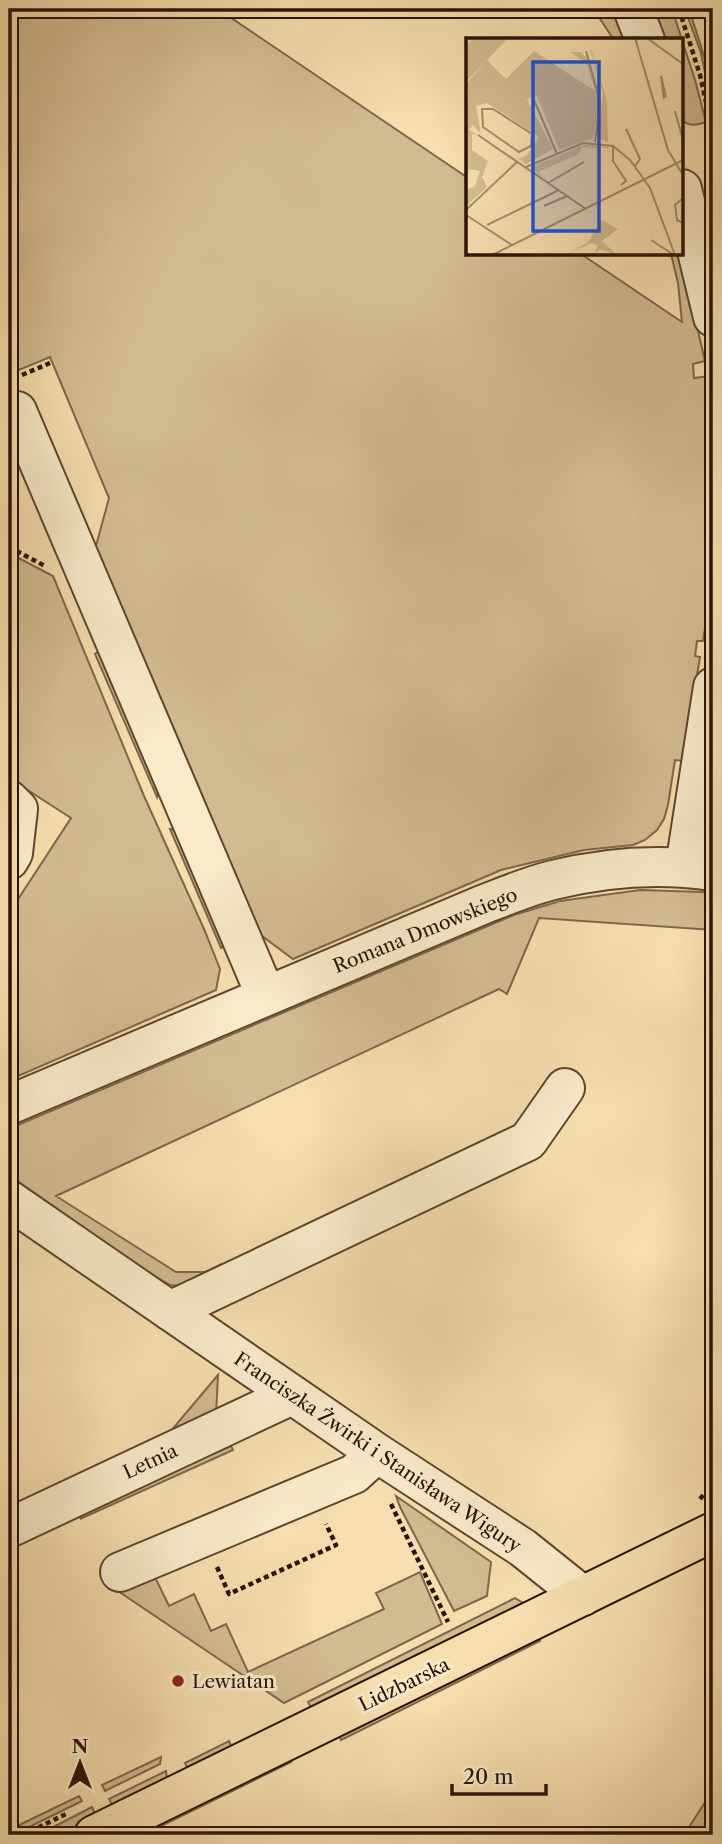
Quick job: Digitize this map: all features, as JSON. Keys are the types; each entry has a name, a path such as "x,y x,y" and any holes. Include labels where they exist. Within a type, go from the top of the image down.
{"main road":[{"name":"Lidzbarska","path":"94,1835 713,1532"}],"street":[{"path":"633,9 644,38"},
{"path":"684,197 713,317"},
{"path":"18,394 266,996"},
{"name":"Romana Dmowskiego","path":"9,1105 482,905 552,880 644,866 699,869 713,687"},
{"path":"9,800 18,809 13,853 9,860"},
{"path":"170,1311 528,1142 565,1088"},
{"name":"Franciszka Żwirki i Stanisława Wigury","path":"9,1200 377,1453 523,1548 583,1596"},
{"name":"Letnia","path":"9,1528 292,1395"},
{"path":"120,1572 354,1474 377,1453"}],"path":[{"path":"679,9 700,75 713,134"},
{"path":"705,9 713,34"},
{"path":"18,394 50,363"},
{"path":"9,547 57,572"},
{"path":"385,1493 450,1626"},
{"path":"202,1537 229,1594 336,1545 325,1522"}],"shaded area":[{"path":"9,9 218,9 466,177 466,256 584,256 682,322 678,283 671,256 680,256 705,361 693,364 694,378 709,376 713,399 713,576 703,641 697,641 695,656 700,657 683,761 675,760 668,805 657,830 645,840 633,845 584,850 501,870 293,959 258,933 93,557 109,498 50,357 9,374"},
{"path":"589,9 615,9 626,38 613,38 596,13"},
{"path":"649,9 672,9 681,38 659,38"},
{"path":"685,9 689,9 713,84 713,112 701,53"},
{"path":"684,46 706,122 687,124 684,122"},
{"path":"9,553 53,576 144,796 220,969 216,990 9,1080 9,913 71,818 9,778"},
{"path":"100,651 159,788 157,797 95,654"},
{"path":"170,829 176,830 226,945 221,948"},
{"path":"640,890 713,894 713,930 539,918 507,994 499,989 56,1196 176,1272 205,1272 222,1264 225,1267 182,1286 170,1285 150,1274 9,1175 9,1132 13,1127 514,915 560,901"},
{"path":"218,1375 216,1416 165,1438"},
{"path":"231,1446 233,1450 80,1519 90,1507"},
{"path":"396,1496 491,1562 487,1596 454,1611"},
{"path":"149,1565 169,1606 194,1594 211,1631 226,1624 248,1672 384,1609 376,1593 420,1572 442,1624 284,1703 115,1589"},
{"path":"515,1598 523,1603 312,1710 308,1702"},
{"path":"538,1636 540,1641 341,1740 339,1735"},
{"path":"229,1741 232,1748 188,1769 185,1763"},
{"path":"161,1757 160,1764 105,1791 102,1785"},
{"path":"289,1759 291,1762 143,1835 134,1835"},
{"path":"166,1771 167,1780 113,1807 109,1799"},
{"path":"713,1790 713,1835 684,1835"},
{"path":"79,1796 82,1801 9,1835 9,1830"},
{"path":"92,1807 96,1816 59,1835 38,1835"}],"place":[{"name":"Lewiatan","path":"178,1681"}]}
